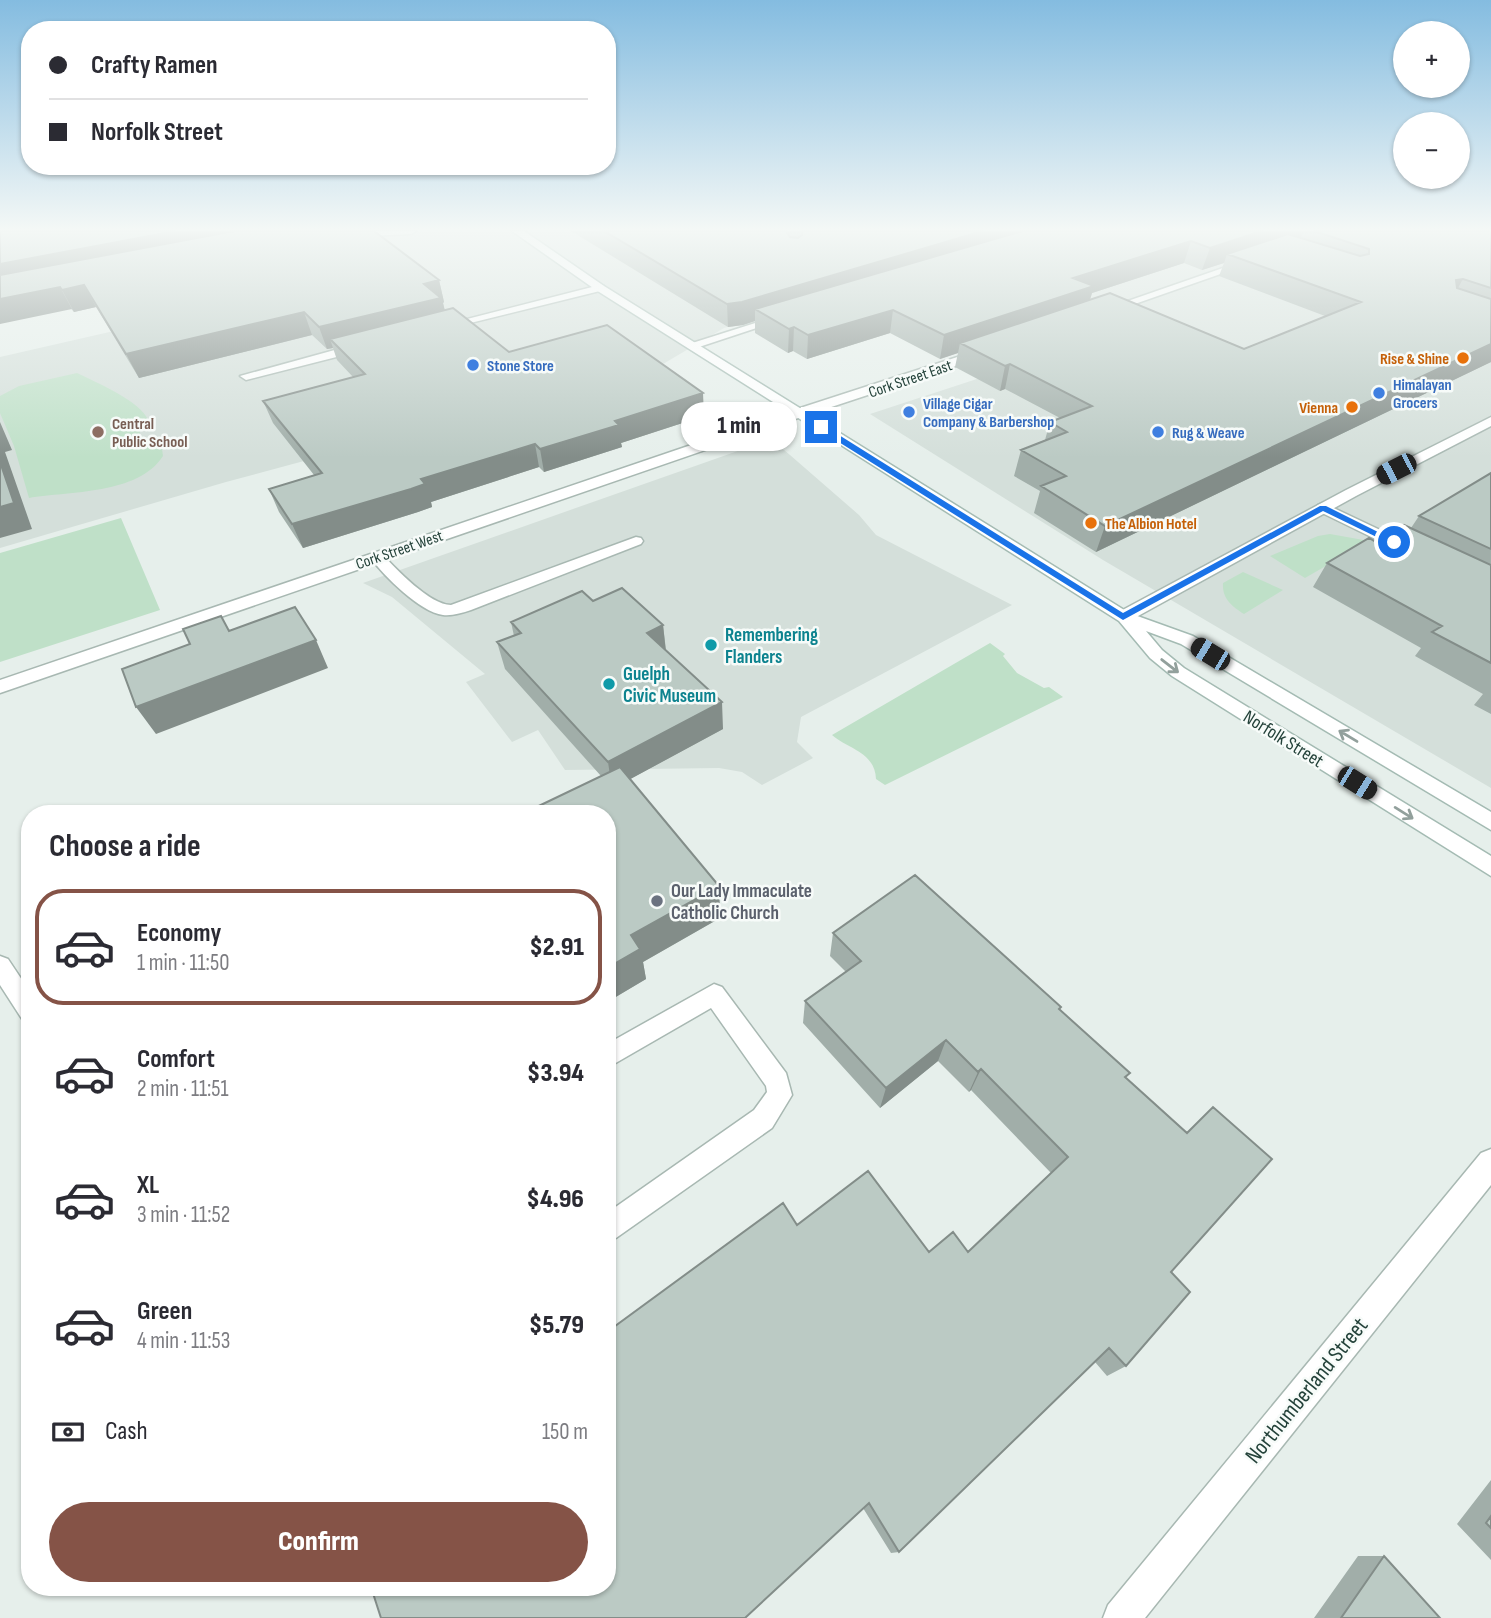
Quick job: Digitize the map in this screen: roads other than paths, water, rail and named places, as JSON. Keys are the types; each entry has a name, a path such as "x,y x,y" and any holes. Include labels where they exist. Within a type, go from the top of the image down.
{"street":[{"path":"431,330 526,307"},
{"name":"Norfolk Street","path":"630,307 1123,617 1187,640 1491,822"},
{"path":"1095,315 1120,307"},
{"path":"692,345 793,315"},
{"path":"246,376 379,342"},
{"name":"Cork Street East","path":"799,413 990,350"},
{"name":"Cork Street West","path":"0,687 799,413"},
{"path":"1123,617 1323,508 1491,421"},
{"path":"1323,508 1418,554"},
{"name":"Norfolk Street","path":"1123,617 1156,654 1178,672 1491,867"},
{"name":"Northumberland Street","path":"1121,1618 1491,1163"}],"lane":[{"path":"377,557 386,568 438,609 450,610 465,607 636,541"},
{"path":"0,966 21,998"},
{"path":"616,1052 714,994 777,1081 780,1095 763,1119 616,1223"}],"place":[{"name":"Rise & Shine","path":"1463,358"},
{"name":"Stone Store","path":"473,365"},
{"name":"Himalayan Grocers","path":"1379,393"},
{"name":"Vienna","path":"1352,407"},
{"name":"Village Cigar Company & Barbershop","path":"909,412"},
{"name":"Central Public School","path":"98,432"},
{"name":"Rug & Weave","path":"1158,432"},
{"name":"The Albion Hotel","path":"1091,523"},
{"name":"Remembering Flanders","path":"711,645"},
{"name":"Guelph Civic Museum","path":"609,684"},
{"name":"Our Lady Immaculate Catholic Church","path":"657,901"}]}
